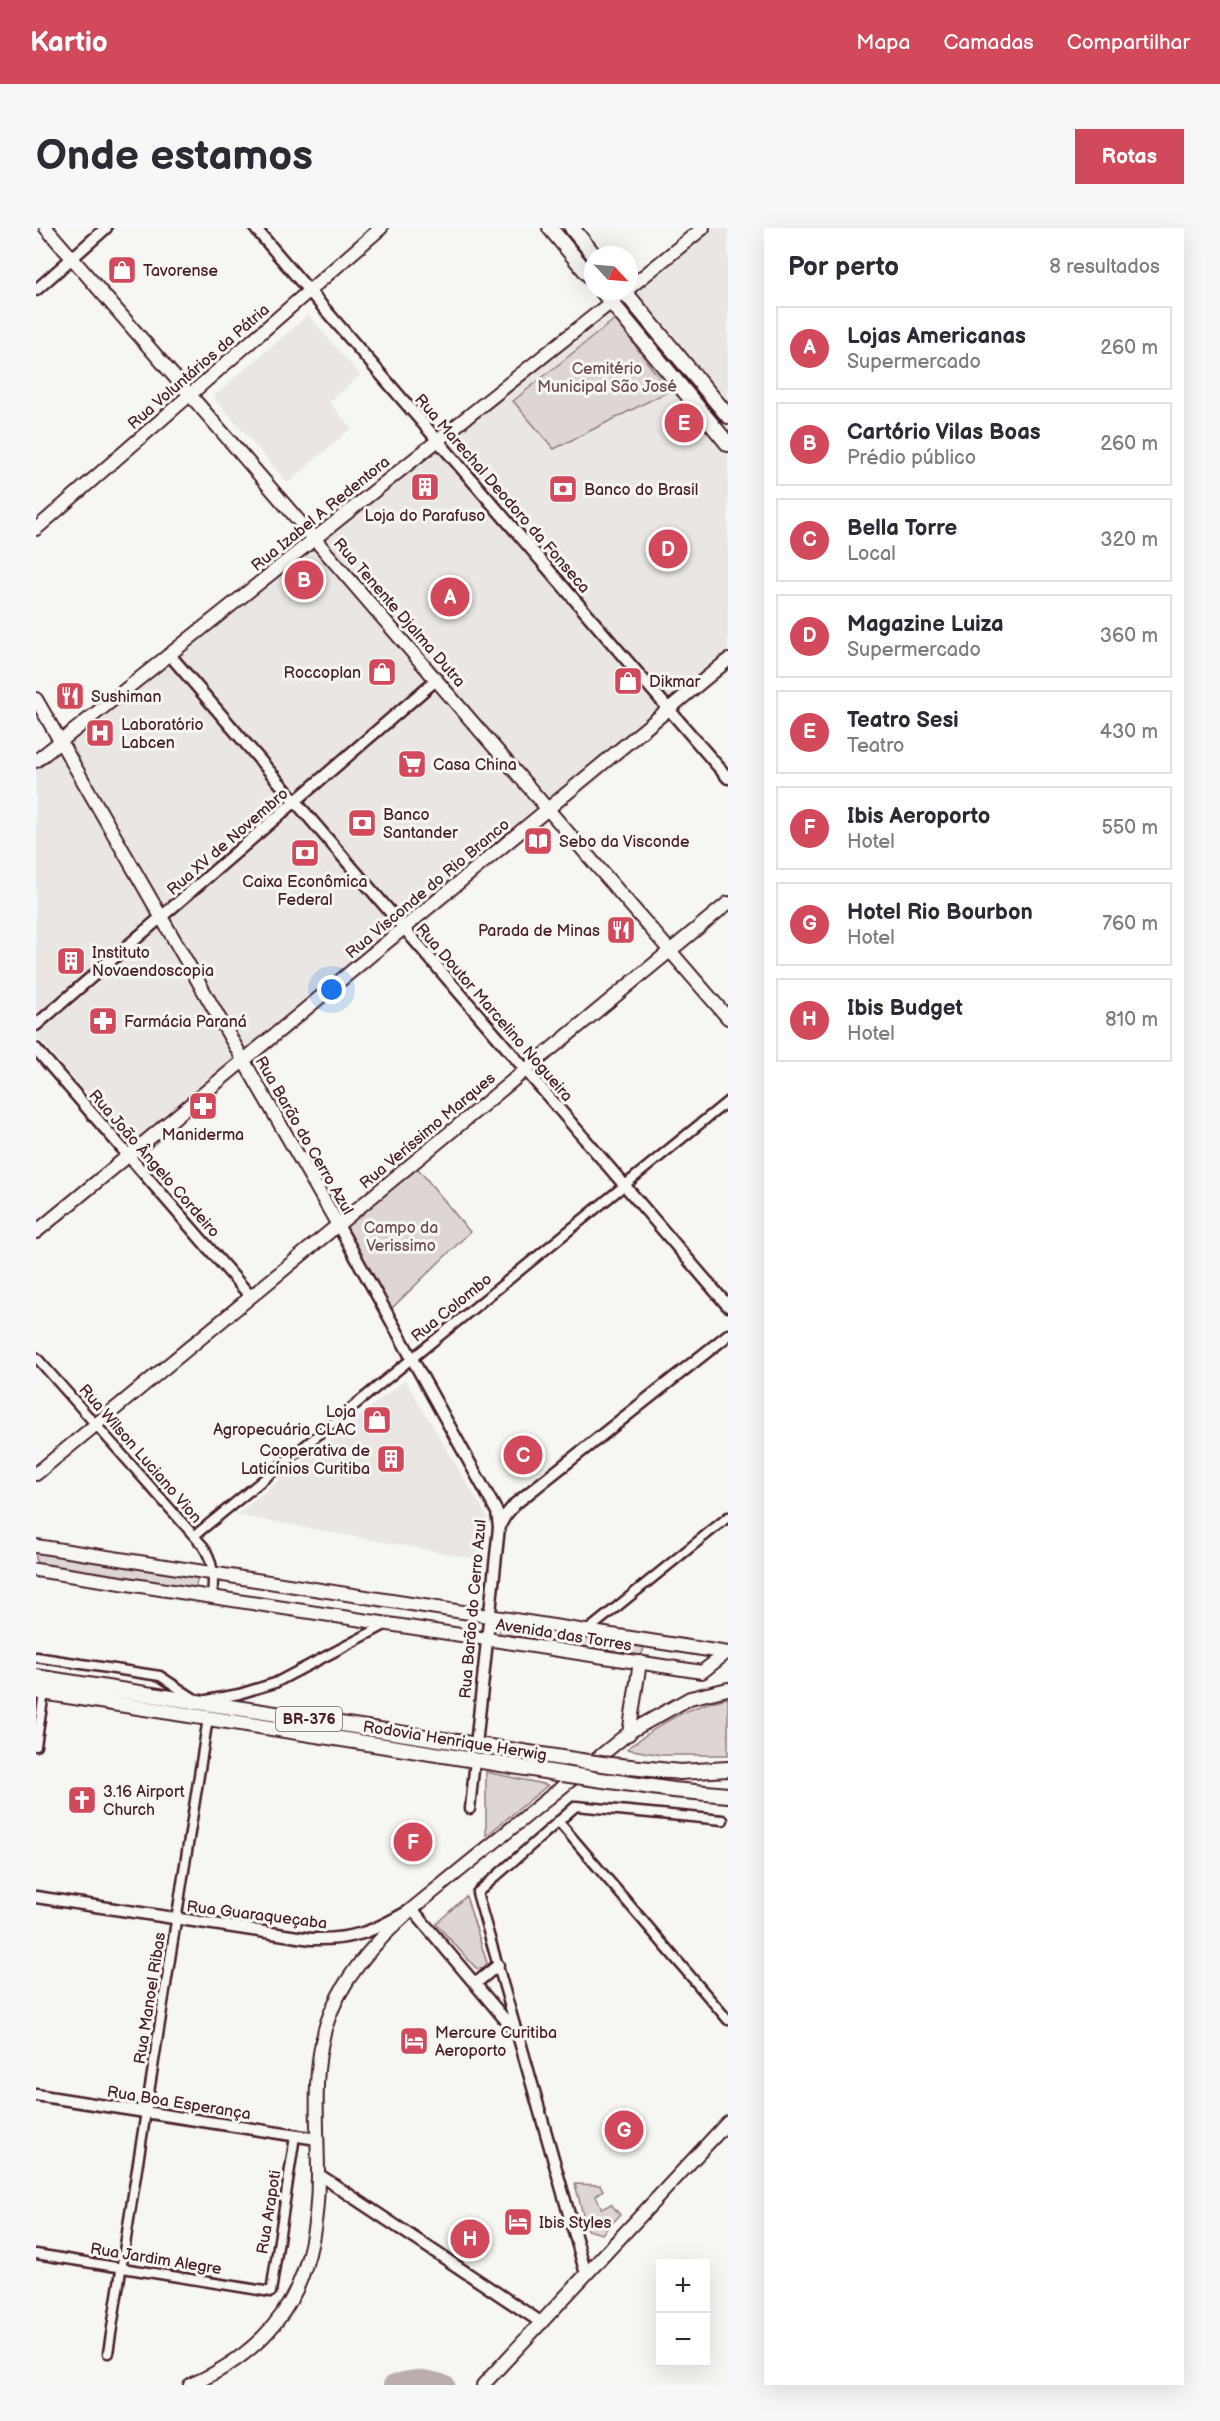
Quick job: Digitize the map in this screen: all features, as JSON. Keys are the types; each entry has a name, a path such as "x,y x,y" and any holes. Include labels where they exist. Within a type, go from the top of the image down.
{"main road":[{"name":"Rua Tenente Djalma Dutra","path":"46,228 728,1018"},
{"name":"Rua Voluntários da Pátria","path":"36,529 381,228"},
{"path":"550,228 584,269"},
{"path":"572,228 587,246"},
{"path":"638,281 703,228"},
{"name":"Rua Izabel A Redentora","path":"36,761 438,440 602,300"},
{"path":"610,300 728,444"},
{"path":"632,300 728,416"},
{"name":"Rua Visconde do Rio Branco","path":"36,1232 728,660"},
{"name":"Rua Barão do Cerro Azul","path":"36,699 338,1225"},
{"name":"Rua Veríssimo Marques","path":"36,1474 728,903"},
{"name":"Avenida das Torres","path":"36,1546 727,1652"},
{"name":"Avenida das Torres","path":"36,1570 702,1672 727,1652"},
{"path":"629,1734 644,1663 652,1641"},
{"name":"Rodovia Henrique Herwig","path":"36,1677 610,1766 680,1772 728,1769"},
{"path":"190,2385 234,2363 251,2350 270,2330 297,2290 312,2250 318,2201 316,2099 320,2050 333,2009 354,1970 372,1947 412,1909 629,1734 650,1719 690,1698 728,1689"},
{"name":"Rodovia Henrique Herwig","path":"40,1692 563,1774 673,1790 728,1795"},
{"path":"483,2385 728,2122"}],"street":[{"path":"36,290 106,228"},
{"name":"Rua Marechal Deodoro da Fonseca","path":"255,228 728,778"},
{"name":"Rua Doutor Marcelino Nogueira","path":"170,654 728,1306"},
{"name":"Rua XV de Novembro","path":"36,1025 437,680"},
{"name":"Rua João Ângelo Cordeiro","path":"36,1050 251,1297"},
{"name":"Rua Colombo","path":"194,1536 728,1101"},
{"name":"Rua Barão do Cerro Azul","path":"338,1225 497,1512 498,1530 477,1745"},
{"path":"498,1530 504,1516 519,1501 728,1335"},
{"name":"Rua Wilson Luciano Vion","path":"36,1357 208,1553 214,1574"},
{"path":"489,1495 506,1502 519,1501"},
{"path":"587,1631 728,1516"},
{"path":"212,1597 214,1574"},
{"path":"36,1657 160,1676 199,1702 239,1694 275,1683 387,1623"},
{"path":"36,1746 40,1692"},
{"name":"Rua Manoel Ribas","path":"108,2353 208,1718"},
{"path":"470,1809 475,1760"},
{"path":"586,2274 477,1893 576,1806 723,1820"},
{"path":"558,1821 728,2020"},
{"name":"Rua Guaraqueçaba","path":"36,1897 289,1936 330,1940 350,1938 368,1932 412,1909"},
{"path":"412,1909 518,2035"},
{"path":"475,1984 498,1965"},
{"name":"Rua Boa Esperança","path":"36,2095 317,2139"},
{"name":"Rua Arapoti","path":"271,2292 295,2136"},
{"path":"318,2174 542,2323"},
{"name":"Rua Jardim Alegre","path":"36,2254 271,2292"}],"shaded area":[{"path":"707,228 728,228 728,672 142,1157 36,1035 36,768 618,300 638,300 638,284"},
{"path":"308,315 360,375 329,402 351,428 288,483 213,397"},
{"path":"405,1380 488,1518 482,1560 236,1515"}],"green space":[{"name":"Cemitério Municipal São José","path":"615,319 669,391 554,449 513,401"},
{"name":"Campo da Verissimo","path":"415,1165 470,1232 390,1310 343,1226"},
{"path":"36,1550 198,1578 195,1588 36,1564"},
{"path":"501,1622 645,1644 642,1654 636,1657 499,1636"},
{"path":"728,1698 728,1755 661,1755 627,1749 674,1717 713,1701"},
{"path":"486,1772 548,1785 486,1836"},
{"path":"466,1896 487,1963 483,1969 476,1968 436,1924"},
{"path":"575,2184 600,2185 603,2190 596,2196 602,2209 611,2204 620,2215 602,2234 587,2230"}],"waterway":[{"path":"392,2385 406,2380 419,2379 432,2380 446,2385"}],"place":[{"name":"Tavorense","path":"122,270"},
{"name":"Teatro Sesi","path":"684,423"},
{"name":"Loja do Parafuso","path":"425,487"},
{"name":"Banco do Brasil","path":"563,489"},
{"name":"Magazine Luiza","path":"668,549"},
{"name":"Cartório Vilas Boas","path":"304,580"},
{"name":"Lojas Americanas","path":"450,597"},
{"name":"Roccoplan","path":"382,672"},
{"name":"Dikmar","path":"628,681"},
{"name":"Sushiman","path":"70,696"},
{"name":"Laboratório Labcen","path":"100,733"},
{"name":"Casa China","path":"412,764"},
{"name":"Banco Santander","path":"362,823"},
{"name":"Sebo da Visconde","path":"538,841"},
{"name":"Caixa Econômica Federal","path":"305,853"},
{"name":"Parada de Minas","path":"621,930"},
{"name":"Instituto Novaendoscopia","path":"71,961"},
{"name":"Farmácia Paraná","path":"103,1021"},
{"name":"Maniderma","path":"203,1106"},
{"name":"Loja Agropecuária CLAC","path":"377,1420"},
{"name":"Bella Torre","path":"523,1455"},
{"name":"Cooperativa de Laticínios Curitiba","path":"391,1459"},
{"name":"3.16 Airport Church","path":"82,1800"},
{"name":"Ibis Aeroporto","path":"413,1842"},
{"name":"Mercure Curitiba Aeroporto","path":"414,2041"},
{"name":"Hotel Rio Bourbon","path":"624,2130"},
{"name":"Ibis Styles","path":"518,2222"},
{"name":"Ibis Budget","path":"470,2239"}]}
